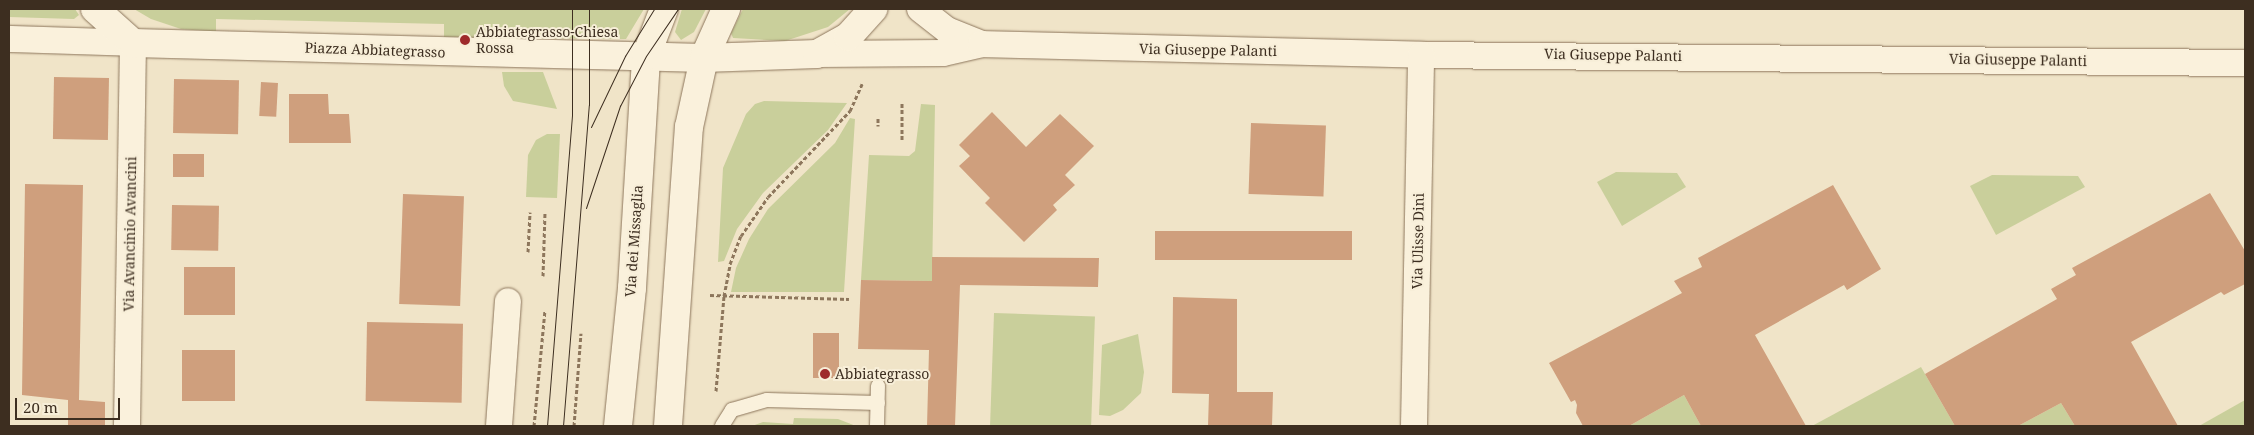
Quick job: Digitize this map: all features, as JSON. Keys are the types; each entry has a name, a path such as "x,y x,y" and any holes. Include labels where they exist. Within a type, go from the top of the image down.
{"main road":[{"path":"95,9 133,42"},
{"path":"646,56 664,9"},
{"path":"668,426 689,128 704,58 726,9"},
{"name":"Piazza Abbiategrasso","path":"133,42 704,58 817,54 848,37 873,9"},
{"name":"Via dei Missaglia","path":"618,426 632,288 646,56"}],"street":[{"path":"920,9 947,30 981,44"},
{"name":"Piazza Abbiategrasso","path":"9,39 133,42"},
{"name":"Via Avancinio Avancini","path":"127,426 133,42"},
{"name":"Piazza Abbiategrasso","path":"817,54 943,53 981,44"},
{"name":"Via Giuseppe Palanti","path":"981,44 1421,55 2245,64"},
{"name":"Via Ulisse Dini","path":"1414,426 1421,55"},
{"path":"499,426 508,302"}],"lane":[{"path":"877,426 878,386"},
{"path":"722,426 732,410 767,400 878,403"}],"path":[{"path":"715,398 724,296 730,264 741,236 768,197 850,111 865,80"},
{"path":"902,103 902,140"},
{"path":"878,118 878,126"},
{"path":"528,252 530,212"},
{"path":"543,276 545,213"},
{"path":"710,295 848,299"},
{"path":"534,426 544,310"},
{"path":"574,426 581,334"}],"green space":[{"path":"9,9 75,9 79,15 74,19 9,17"},
{"path":"134,9 644,9 626,39 444,37 444,24 216,19 216,31 204,31 181,29 151,19"},
{"path":"682,9 706,9 694,32 681,40 675,32"},
{"path":"743,9 850,9 828,27 785,41 733,38 731,33"},
{"path":"502,72 543,72 557,109 513,101 504,86"},
{"path":"764,101 847,103 828,130 763,193 737,229 724,261 718,262 723,168 746,114 755,104"},
{"path":"921,104 935,105 932,281 861,280 869,155 909,156 915,151"},
{"path":"850,118 855,119 844,292 731,292 736,268 749,239 768,209 835,143"},
{"path":"547,134 560,134 557,198 526,197 528,155 536,140"},
{"path":"1616,172 1677,173 1686,187 1622,226 1597,182"},
{"path":"1992,175 2078,176 2085,187 1996,235 1970,186"},
{"path":"994,313 1095,317 1091,426 990,426"},
{"path":"1138,334 1144,372 1141,393 1123,410 1110,416 1099,415 1102,345"},
{"path":"1921,367 1955,426 1812,426"},
{"path":"1684,395 1701,426 1629,426"},
{"path":"2245,400 2245,426 2199,426"},
{"path":"2061,403 2075,426 2018,426"},
{"path":"794,418 838,419 856,426 752,426 763,422 793,424"}],"building":[{"path":"54,77 109,78 108,140 53,139"},
{"path":"174,79 239,80 238,134 173,133"},
{"path":"261,82 278,83 276,117 259,116"},
{"path":"289,94 328,94 329,114 349,114 351,143 289,143"},
{"path":"992,112 1026,147 1060,114 1094,146 1065,175 1075,185 1053,205 1057,210 1024,242 985,203 990,198 959,166 970,156 959,145"},
{"path":"1251,123 1326,126 1323,197 1249,194"},
{"path":"173,154 204,154 204,177 173,177"},
{"path":"25,184 83,185 79,400 105,402 105,426 68,426 68,400 22,395"},
{"path":"1833,185 1881,269 1847,290 1844,285 1755,335 1806,426 1701,426 1684,395 1629,426 1583,426 1576,413 1577,405 1575,400 1571,402 1549,363 1682,293 1674,281 1702,267 1698,258"},
{"path":"2210,193 2245,251 2245,284 2224,295 2221,292 2131,342 2178,426 2075,426 2061,403 2018,426 1955,426 1925,374 2057,299 2051,289 2076,275 2072,268"},
{"path":"403,194 464,196 460,306 399,304"},
{"path":"172,205 219,206 218,251 171,250"},
{"path":"1155,231 1352,231 1352,260 1155,260"},
{"path":"932,257 1099,258 1098,287 960,285 955,426 927,426 929,350 858,349 861,280 932,281"},
{"path":"184,267 235,267 235,315 184,315"},
{"path":"1173,297 1237,299 1237,392 1273,392 1272,426 1208,426 1209,394 1172,393"},
{"path":"367,322 463,324 462,403 366,401"},
{"path":"813,333 839,333 839,378 813,378"},
{"path":"182,350 235,350 235,401 182,401"}],"tram line":[{"path":"547,426 572,115 572,9"},
{"path":"563,426 589,105 589,9"},
{"path":"591,127 625,56 654,9"},
{"path":"586,208 620,106 646,56 678,9"}],"place":[{"name":"Abbiategrasso-Chiesa Rossa","path":"465,40"},
{"name":"Abbiategrasso","path":"825,374"}]}
